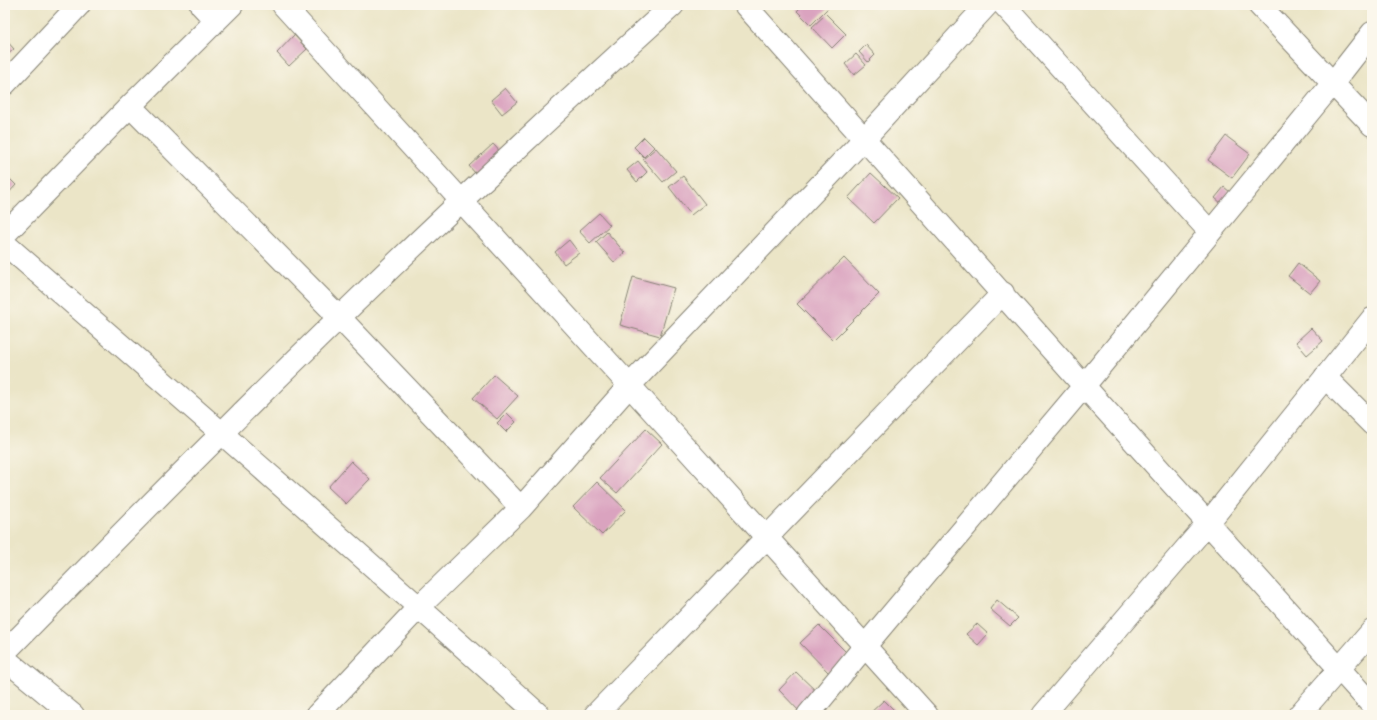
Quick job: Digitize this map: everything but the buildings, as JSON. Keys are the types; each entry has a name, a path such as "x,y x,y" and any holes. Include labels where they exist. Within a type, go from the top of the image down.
{"street":[{"path":"5,84 79,5"},
{"path":"201,5 216,21"},
{"path":"5,234 130,106 232,5"},
{"path":"283,5 463,200 927,715"},
{"path":"5,652 222,432 463,200 673,5"},
{"path":"745,5 1003,293 1084,386 1372,704"},
{"path":"317,715 419,607 521,508 629,386 864,138 987,5"},
{"path":"1004,5 1210,232"},
{"path":"1259,5 1372,125"},
{"path":"808,715 864,646 1084,386 1333,83 1372,33"},
{"path":"130,106 340,318 521,508"},
{"path":"5,244 222,432 539,715"},
{"path":"595,715 1003,293"},
{"path":"1043,715 1208,523 1372,319"},
{"path":"1325,377 1372,424"},
{"path":"1299,715 1372,631"},
{"path":"5,659 73,715"}]}
